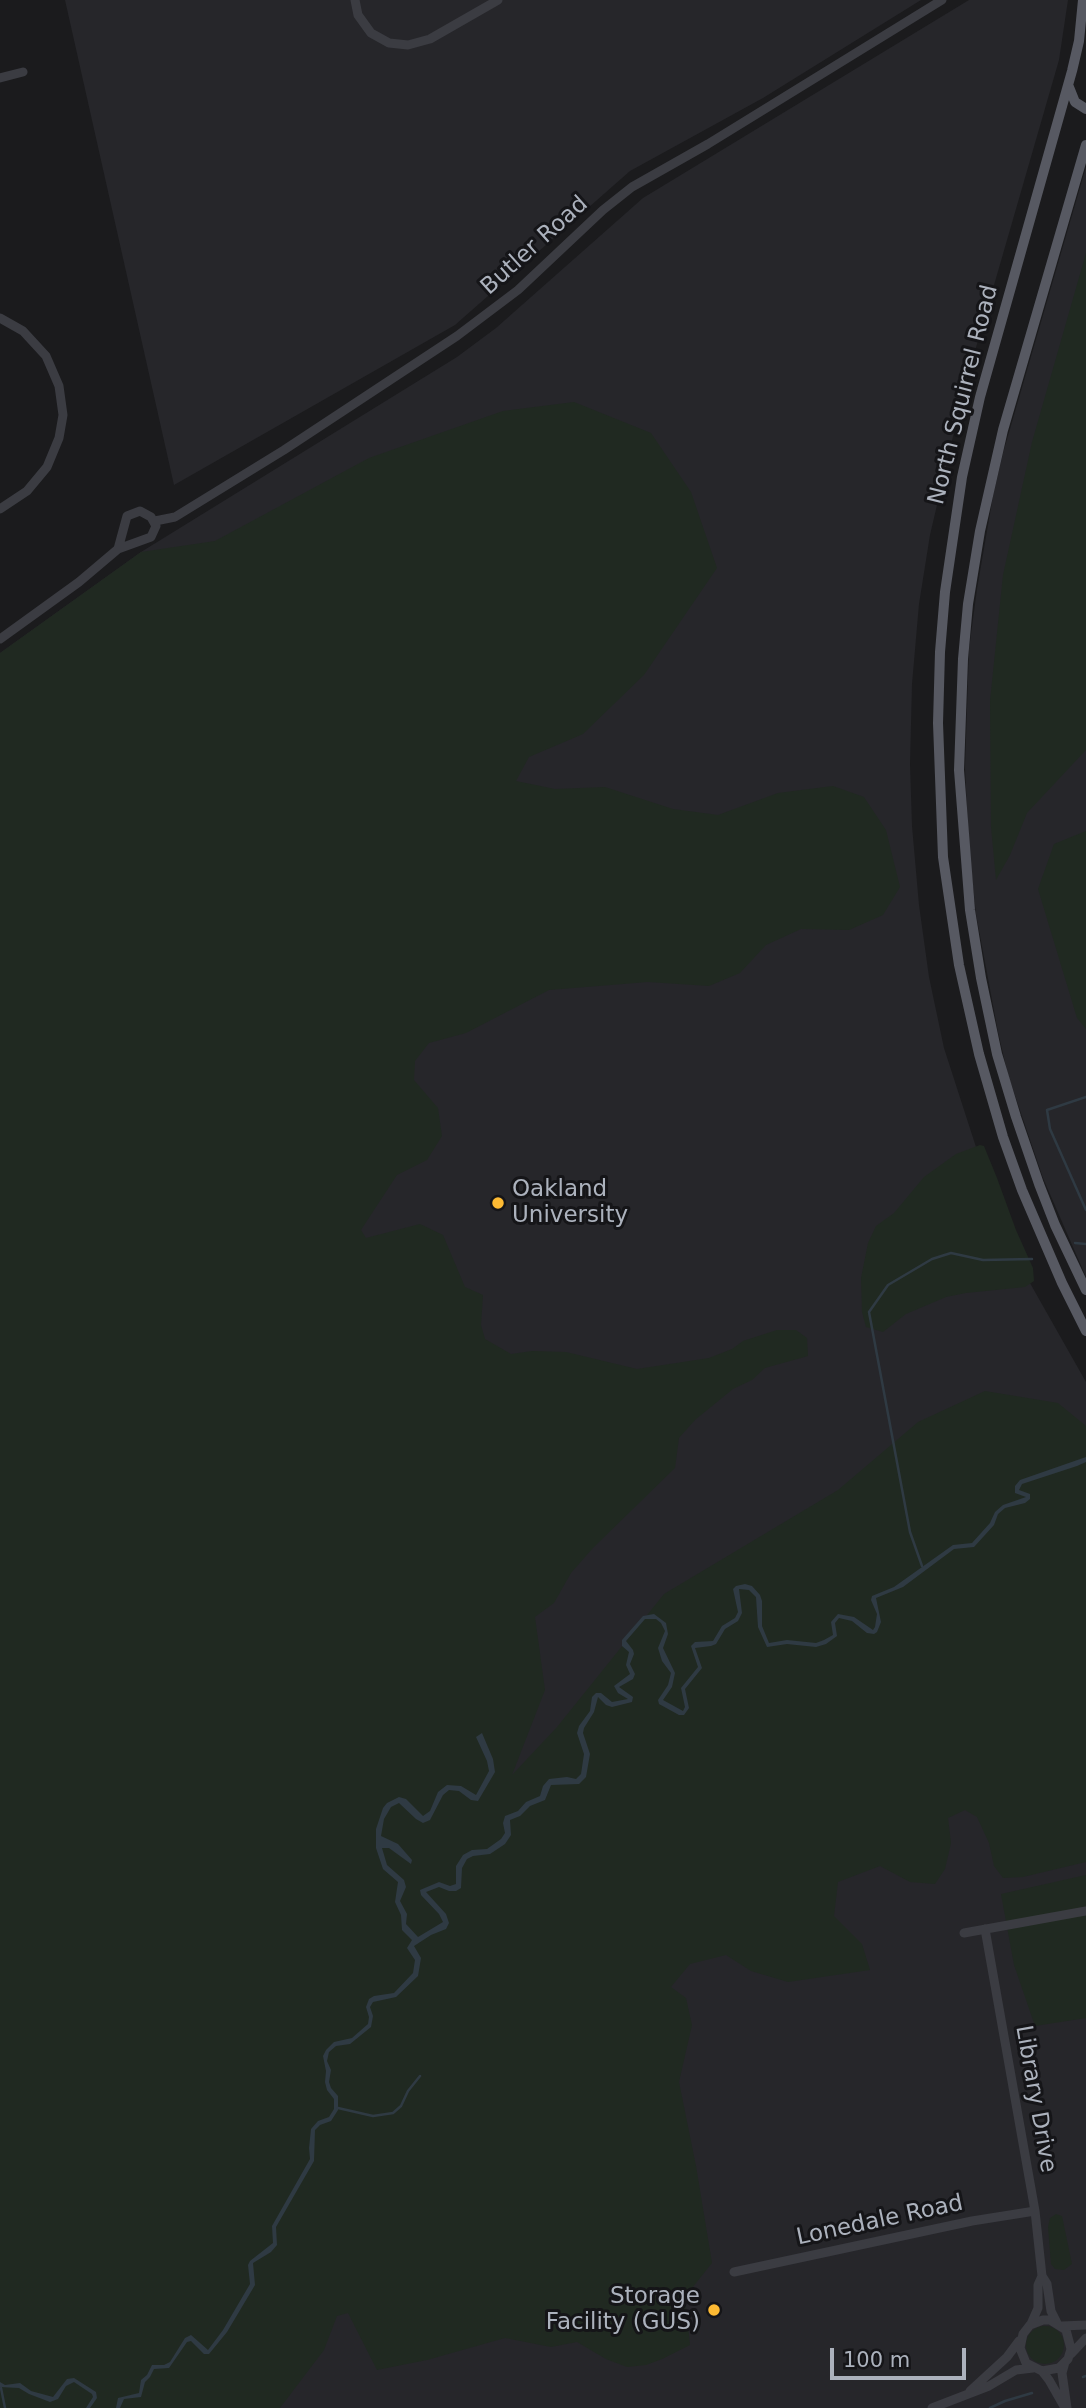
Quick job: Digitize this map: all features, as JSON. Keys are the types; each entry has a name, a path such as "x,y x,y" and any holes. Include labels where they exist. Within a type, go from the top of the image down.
{"main road":[{"name":"North Squirrel Road","path":"1083,0 1079,41 1069,85 981,397 962,477 944,603 938,681 938,734 941,827 947,888 959,965 979,1054 996,1116 1022,1191 1086,1331"},
{"path":"1069,85 1075,102 1086,109"},
{"name":"North Squirrel Road","path":"1086,145 1003,430 980,531 968,604 963,659 959,770 970,910 997,1054 1035,1172 1055,1225 1086,1290"}],"street":[{"path":"355,0 358,15 371,33 389,43 408,45 430,39 498,0"},
{"name":"Butler Road","path":"155,521 175,517 447,343 518,290 603,210 632,187 731,130 942,0"},
{"path":"0,78 23,72"},
{"path":"0,318 23,331 46,356 60,386 63,408 59,439 47,467 27,491 0,509"},
{"name":"Butler Road","path":"0,639 79,582 118,549 150,537 156,530 155,521 140,511 127,516 118,549"},
{"path":"964,1933 1086,1911"},
{"name":"Library Drive","path":"985,1929 1035,2211 1042,2276 1047,2284 1051,2311 1060,2324"},
{"name":"Lonedale Road","path":"734,2272 947,2226 1035,2211"},
{"name":"Library Drive","path":"1030,2325 1038,2308 1038,2285 1042,2276"},
{"path":"967,2395 1007,2357 1030,2325 1043,2320 1086,2325"},
{"path":"1060,2324 1071,2342 1062,2373 1066,2408"},
{"path":"932,2408 989,2386 1016,2370 1059,2368 1086,2338"},
{"path":"1021,2340 1022,2356 1037,2369 1066,2408"}],"shaded area":[{"path":"65,0 921,0 763,98 630,171 455,325 174,485"},
{"name":"Oakland University","path":"969,0 1068,0 1059,60 964,389 930,535 919,604 912,684 910,764 919,905 929,977 944,1048 986,1178 1026,1276 1086,1382 1086,2408 0,2408 0,653 141,552 457,357 496,328 643,198"},
{"path":"1086,167 1086,1277 1043,1178 1008,1075 976,914 965,768 969,649 993,496"},
{"path":"1086,253 1086,750 1027,813 1010,855 996,880 991,827 990,701 1003,575 1032,442"},
{"name":"Oakland University","path":"574,402 651,433 691,492 717,568 644,675 583,734 529,757 516,781 555,789 605,787 673,809 718,815 778,793 833,786 864,797 886,830 900,887 883,915 849,930 801,929 766,945 740,973 709,986 648,982 549,990 466,1033 429,1043 415,1061 414,1080 438,1108 442,1136 427,1160 397,1175 361,1230 366,1238 420,1224 443,1235 465,1287 483,1295 481,1325 485,1339 511,1354 532,1351 566,1352 637,1369 709,1358 732,1349 743,1341 777,1330 796,1330 807,1338 808,1356 765,1368 752,1380 733,1389 695,1420 679,1438 675,1468 593,1548 571,1573 554,1603 535,1617 545,1690 512,1775 557,1727 664,1594 838,1490 918,1422 985,1391 1058,1403 1086,1426 1086,1862 1023,1877 1003,1878 994,1866 989,1843 977,1817 965,1810 948,1818 951,1843 945,1869 935,1884 910,1882 880,1866 838,1882 834,1916 862,1944 870,1970 788,1982 751,1971 726,1955 690,1964 671,1987 686,1998 692,2025 679,2082 712,2263 685,2297 690,2345 646,2365 627,2367 606,2359 577,2342 551,2347 505,2338 427,2360 377,2370 348,2313 337,2316 324,2350 280,2408 0,2408 0,653 141,552 215,541 369,458 503,411"},
{"path":"1086,831 1086,1029 1077,1018 1038,889 1054,844"},
{"path":"984,1146 1033,1268 1034,1281 1025,1287 946,1297 906,1314 883,1332 866,1327 862,1312 861,1278 868,1243 876,1226 894,1213 924,1177 956,1154"},
{"path":"1086,1457 1086,1462 1077,1466 1022,1484 1019,1490 1030,1494 1030,1499 1005,1508 998,1514 994,1525 974,1547 954,1549 903,1587 876,1598 881,1622 874,1634 867,1633 852,1621 839,1618 835,1623 837,1636 826,1644 816,1647 787,1644 767,1647 758,1627 756,1597 749,1590 739,1589 742,1613 738,1621 725,1629 716,1644 695,1648 702,1668 685,1689 689,1708 684,1715 659,1704 658,1700 668,1685 671,1673 662,1661 658,1648 665,1631 656,1619 645,1619 626,1641 633,1650 630,1664 635,1674 633,1679 619,1687 633,1697 632,1702 612,1707 598,1697 594,1712 584,1728 590,1754 586,1777 579,1784 551,1785 545,1800 530,1806 520,1816 510,1820 511,1835 505,1844 490,1854 467,1859 462,1868 461,1888 449,1891 439,1887 426,1892 446,1914 449,1923 446,1929 414,1946 421,1958 418,1976 396,1997 373,2002 370,2007 373,2016 371,2027 350,2044 336,2046 329,2052 329,2082 338,2096 338,2110 331,2121 315,2130 314,2161 276,2227 277,2245 253,2263 255,2285 227,2332 209,2354 204,2354 191,2341 187,2342 169,2368 154,2369 145,2382 141,2397 124,2399 120,2408 116,2408 118,2398 139,2393 141,2380 152,2365 170,2362 185,2338 191,2335 208,2350 223,2330 250,2284 250,2261 273,2243 272,2226 310,2159 311,2129 318,2121 329,2117 334,2109 334,2099 325,2082 323,2056 326,2050 334,2042 352,2038 368,2024 366,2007 369,1999 394,1993 413,1973 415,1960 407,1948 412,1940 402,1930 401,1915 395,1902 398,1882 383,1869 376,1848 376,1829 387,1803 399,1797 406,1799 423,1816 430,1811 438,1792 447,1785 461,1786 476,1795 489,1771 476,1737 482,1733 493,1759 495,1772 478,1801 471,1800 459,1791 449,1790 443,1795 430,1820 423,1823 399,1803 391,1807 384,1819 381,1836 398,1844 412,1860 411,1864 389,1848 382,1848 387,1865 404,1880 406,1887 400,1901 407,1914 406,1924 418,1937 443,1922 421,1895 420,1890 439,1882 450,1886 456,1884 456,1866 463,1855 472,1850 487,1849 501,1839 505,1833 505,1816 518,1811 526,1802 540,1796 549,1779 576,1779 581,1774 584,1754 577,1733 579,1726 590,1711 592,1697 596,1693 601,1693 612,1702 628,1699 618,1693 614,1686 630,1674 626,1665 629,1652 622,1646 622,1640 643,1616 654,1614 666,1623 668,1634 663,1648 675,1673 672,1687 663,1700 683,1711 685,1707 681,1688 698,1667 691,1646 695,1642 713,1641 722,1626 735,1618 738,1612 733,1589 736,1586 752,1586 760,1595 762,1626 769,1643 787,1640 816,1643 824,1640 833,1635 831,1622 838,1614 854,1617 873,1630 877,1614 872,1596 894,1587 953,1545 972,1543 1003,1505 1026,1497 1015,1493 1015,1486 1020,1480"},
{"path":"1086,1875 1086,2018 1035,2026 1014,1965 1001,1894"},
{"path":"1056,2214 1062,2216 1072,2264 1064,2270 1055,2269 1051,2264 1048,2227 1050,2218"},
{"path":"1045,2326 1059,2331 1064,2345 1059,2359 1045,2364 1031,2359 1026,2345 1031,2331"},
{"path":"74,2378 96,2392 97,2398 90,2408 86,2408 93,2397 92,2394 74,2382 66,2386 58,2399 50,2402 19,2388 0,2387 0,2382 5,2385 20,2383 31,2391 53,2397 67,2379"}],"waterway":[{"path":"1086,1097 1047,1110 1050,1129 1086,1210"},
{"path":"1075,1243 1086,1244"},
{"path":"922,1566 910,1532 869,1312 888,1285 932,1259 951,1253 983,1260 1032,1259"},
{"path":"338,2108 373,2116 393,2113 401,2106 408,2091 420,2076"},
{"path":"1,2388 5,2408"},
{"path":"990,2408 1032,2393"}],"place":[{"name":"Oakland University","path":"498,1203"},
{"name":"Storage Facility (GUS)","path":"714,2310"}]}
